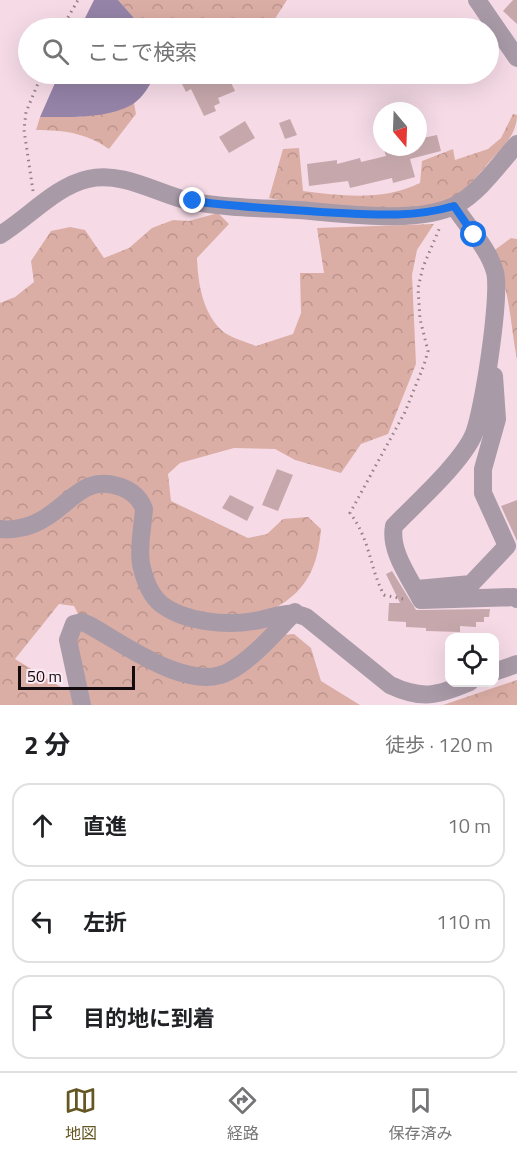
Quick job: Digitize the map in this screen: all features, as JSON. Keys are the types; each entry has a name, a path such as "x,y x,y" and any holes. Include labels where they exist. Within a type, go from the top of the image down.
{"street":[{"path":"477,0 489,18"},
{"path":"499,32 517,58"},
{"path":"0,235 73,184 89,179 111,178 135,183 175,197 240,207 413,215 446,208 475,190 517,144"},
{"path":"418,595 394,546 394,526 458,457 473,436 494,330 495,273 446,208"},
{"path":"418,595 471,584 507,546 483,493 483,469 497,419 494,366 497,345 494,330"},
{"path":"0,529 24,527 44,519 76,493 94,484 109,482 129,490 141,501 144,509 140,561 149,589 160,603 193,618 221,622 253,621 294,612 306,617 390,685 421,696 432,695 455,687"},
{"path":"418,595 517,599"},
{"path":"82,705 68,640 74,624 82,622 89,625 155,664 204,678 229,672 242,663 294,612"},
{"path":"499,671 517,664"}],"path":[{"path":"68,18 78,0"},
{"path":"37,210 24,130 26,112 38,84"},
{"path":"418,595 390,598 384,595 378,584 369,547 350,513 405,412 424,365 428,351 420,319 418,288 423,267 446,208"}],"green space":[{"path":"118,0 287,0 275,18 134,18"},
{"path":"134,103 136,114 109,149 92,139 74,133 36,130 40,117 80,117"},
{"path":"513,114 517,115 515,128 500,151 470,184 447,201 431,206 385,209 332,207 269,198 283,149 299,148 303,191 363,196 392,193 420,183 422,161 453,149 455,160 488,149 501,138"},
{"path":"218,213 229,224 197,258 200,289 211,318 218,326 225,333 256,346 293,334 301,313 300,273 324,273 317,228 434,224 417,250 412,275 416,364 388,434 361,444 341,473 295,460 275,449 234,448 180,463 168,474 171,501 248,538 267,534 283,519 308,517 321,529 317,554 309,575 296,593 275,608 280,635 294,634 311,648 321,681 360,705 0,705 0,303 15,297 34,282 31,261 51,231 70,227 85,230 104,258 129,248 152,228 173,220 189,221","holes":["59,604 74,606 78,614 73,640 85,684 64,689 15,659"]},
{"path":"511,238 517,239 517,360 503,278 492,252"},
{"path":"517,680 517,705 443,705 499,687"}],"shaded area":[{"path":"94,0 118,0 134,18 85,18"},
{"path":"55,84 150,84 140,98 123,109 100,115 40,117"}],"building":[{"path":"513,0 517,0 517,24 503,11"},
{"path":"182,84 232,84 235,91 218,98 220,103 214,106 216,111 204,116 191,89 186,92"},
{"path":"290,119 297,135 285,139 279,123"},
{"path":"245,121 255,138 229,153 219,137"},
{"path":"437,135 441,151 427,155 427,137"},
{"path":"386,156 422,156 410,159 415,177 393,183 392,178 350,188 348,181 309,186 307,164 337,160 337,164 360,158 361,162"},
{"path":"277,469 293,475 278,511 262,505"},
{"path":"230,495 254,507 247,521 222,508"},
{"path":"517,500 517,541 501,506"},
{"path":"392,571 416,610 490,609 489,617 484,617 484,622 476,622 476,627 460,626 460,632 426,631 426,628 406,627 406,622 388,621 389,603 400,603 386,574"}],"route":[{"path":"193,201 240,207 413,215 454,206 474,235"}]}
